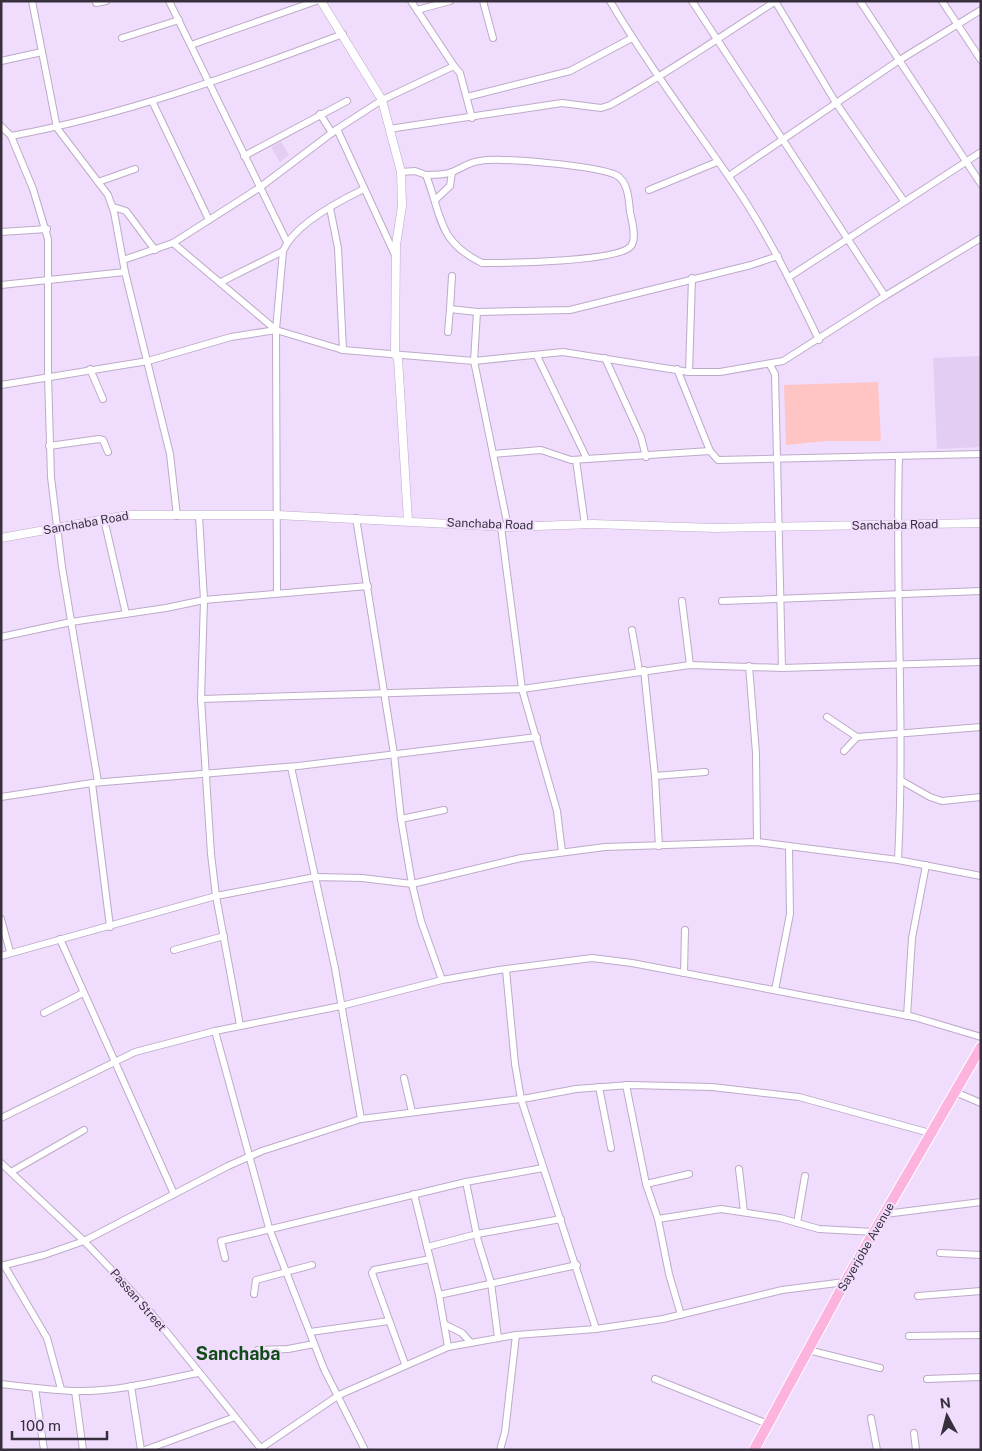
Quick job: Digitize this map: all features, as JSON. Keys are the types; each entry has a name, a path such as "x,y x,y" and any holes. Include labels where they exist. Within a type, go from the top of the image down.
{"main road":[{"name":"Sayerjobe Avenue","path":"754,1450 845,1282 930,1133 955,1092 977,1062 981,1047"}],"street":[{"path":"32,1 57,128 108,195 112,207 125,272 170,454 177,516"},
{"path":"96,3 106,1"},
{"path":"169,1 287,242"},
{"path":"191,45 316,1"},
{"path":"321,1 382,100 388,129 401,172 402,206 396,256 395,354 398,358 403,408 408,521"},
{"path":"411,1 460,73 472,118"},
{"path":"417,10 432,1"},
{"path":"417,10 450,1"},
{"path":"483,1 493,38"},
{"path":"610,1 632,38 717,162 729,176 778,256 820,340"},
{"path":"692,1 885,296"},
{"path":"388,129 472,118 562,103 601,108 660,77 776,1 836,103 904,201"},
{"path":"860,1 964,162 981,184"},
{"path":"942,1 981,60"},
{"path":"729,176 898,61 981,10"},
{"path":"122,38 178,20"},
{"path":"11,136 57,128 210,84 343,34"},
{"path":"467,97 570,70 632,38"},
{"path":"1,60 42,52"},
{"path":"123,260 173,243 259,188 335,131 382,100 454,66"},
{"path":"152,101 209,220"},
{"path":"244,156 347,101"},
{"path":"320,114 335,131 396,256"},
{"path":"1,126 11,136 47,229 49,281 49,446 56,528 95,783 110,927"},
{"path":"789,277 981,152"},
{"path":"401,172 415,171 426,176 452,172 466,164 497,160 577,167 615,174 622,179 628,195 633,236 631,246 623,252 587,259 482,263 466,256 446,234 438,216 435,200 426,176"},
{"path":"649,190 717,162"},
{"path":"98,182 135,169"},
{"path":"435,200 450,186 452,172"},
{"path":"278,593 277,515 279,508 276,330 283,252 287,242 330,208 364,189"},
{"path":"112,207 126,211 156,250"},
{"path":"330,208 338,248 343,350"},
{"path":"1,232 47,229"},
{"path":"173,243 276,330 343,350 474,361 564,352 689,372 720,372 770,365 783,361 820,340 885,296 981,238"},
{"path":"221,282 283,252"},
{"path":"450,309 477,312 570,310 692,278 751,265 778,256"},
{"path":"1,284 49,281 125,272"},
{"path":"448,332 452,276"},
{"path":"689,372 692,278"},
{"path":"477,312 474,361 493,454 505,527 522,689 558,811 562,852"},
{"path":"1,384 48,375 148,361 231,337 276,330"},
{"path":"537,356 587,459"},
{"path":"605,358 641,437 646,457"},
{"path":"770,365 775,374 775,460 782,668"},
{"path":"90,369 103,399"},
{"path":"677,369 710,451 718,460 981,454"},
{"path":"49,446 99,439 103,440 108,452"},
{"path":"493,454 540,450 576,460 646,457 710,451"},
{"path":"898,860 902,781 899,732 897,525 899,457"},
{"path":"576,460 585,525"},
{"name":"Sanchaba Road","path":"1,538 128,515 277,515 505,527 585,525 778,528 981,523"},
{"path":"199,516 204,600 201,699 205,774 216,896 240,1025"},
{"path":"104,518 126,614"},
{"path":"356,518 394,754 401,819 412,884 421,921 442,980"},
{"path":"1,637 71,622 204,600 368,586"},
{"path":"722,600 781,600 981,591"},
{"path":"682,601 690,664"},
{"path":"632,630 641,670 655,776 659,846"},
{"path":"201,699 522,689 690,664 782,668 981,662"},
{"path":"749,666 756,753 757,842"},
{"path":"827,717 857,736 981,728"},
{"path":"844,750 857,736"},
{"path":"1,797 95,783 291,767 537,737"},
{"path":"291,767 315,877 362,1119"},
{"path":"655,776 705,772"},
{"path":"902,781 930,797 942,800 981,797"},
{"path":"401,819 444,810"},
{"path":"1,956 216,896 315,877 362,878 412,884 521,858 605,847 757,842 898,860 981,876"},
{"path":"775,990 790,914 789,847"},
{"path":"907,1016 912,938 926,865"},
{"path":"1,919 10,952"},
{"path":"684,973 685,930"},
{"path":"174,950 224,936"},
{"path":"60,939 174,1194"},
{"path":"1,1118 135,1052 240,1025 341,1006 442,980 592,958 684,973 907,1016 981,1037"},
{"path":"506,970 515,1064 521,1099 577,1265 596,1328"},
{"path":"44,1013 83,993"},
{"path":"215,1031 270,1228 324,1370 339,1395 365,1450"},
{"path":"404,1078 412,1112"},
{"path":"626,1085 646,1184 658,1219 668,1274 681,1315"},
{"path":"61,1389 47,1338 2,1266 44,1255 84,1241 250,1156 362,1119 626,1085 738,1089 799,1097 930,1133"},
{"path":"599,1087 611,1148"},
{"path":"955,1092 981,1103"},
{"path":"11,1172 84,1130"},
{"name":"Passan Street","path":"1,1163 84,1241 152,1314 198,1373 262,1449"},
{"path":"225,1258 221,1241 466,1182 543,1168"},
{"path":"739,1169 744,1212"},
{"path":"646,1184 689,1174"},
{"path":"797,1223 805,1176"},
{"path":"466,1182 477,1234 491,1283 498,1338"},
{"path":"414,1194 439,1295 448,1347"},
{"path":"885,1214 981,1202"},
{"path":"658,1219 721,1209 780,1218 819,1229 874,1232"},
{"path":"427,1247 477,1234 561,1219"},
{"path":"940,1252 981,1256"},
{"path":"405,1364 372,1273 374,1270 430,1259"},
{"path":"254,1294 256,1280 312,1265"},
{"path":"439,1295 577,1265"},
{"path":"262,1449 339,1395 405,1364 448,1347 516,1335 596,1328 681,1315 782,1290 845,1282"},
{"path":"918,1296 981,1291"},
{"path":"310,1332 389,1322"},
{"path":"444,1324 462,1333 471,1343"},
{"path":"500,1450 505,1432 516,1335"},
{"path":"910,1336 981,1335"},
{"path":"258,1350 288,1349 314,1344"},
{"path":"808,1350 880,1368"},
{"path":"1,1384 75,1391 131,1386 198,1373"},
{"path":"927,1379 981,1377"},
{"path":"656,1379 768,1424"},
{"path":"131,1386 140,1450"},
{"path":"35,1388 44,1450"},
{"path":"75,1391 83,1450"},
{"path":"145,1450 235,1417"},
{"path":"871,1418 877,1450"},
{"path":"914,1433 916,1450"}],"shaded area":[{"path":"281,142 289,155 280,162 271,147"},
{"path":"981,356 981,447 937,449 933,358"},
{"path":"878,382 881,441 827,441 786,445 784,385"}],"district":[{"name":"Sanchaba","path":"238,1353"}]}
